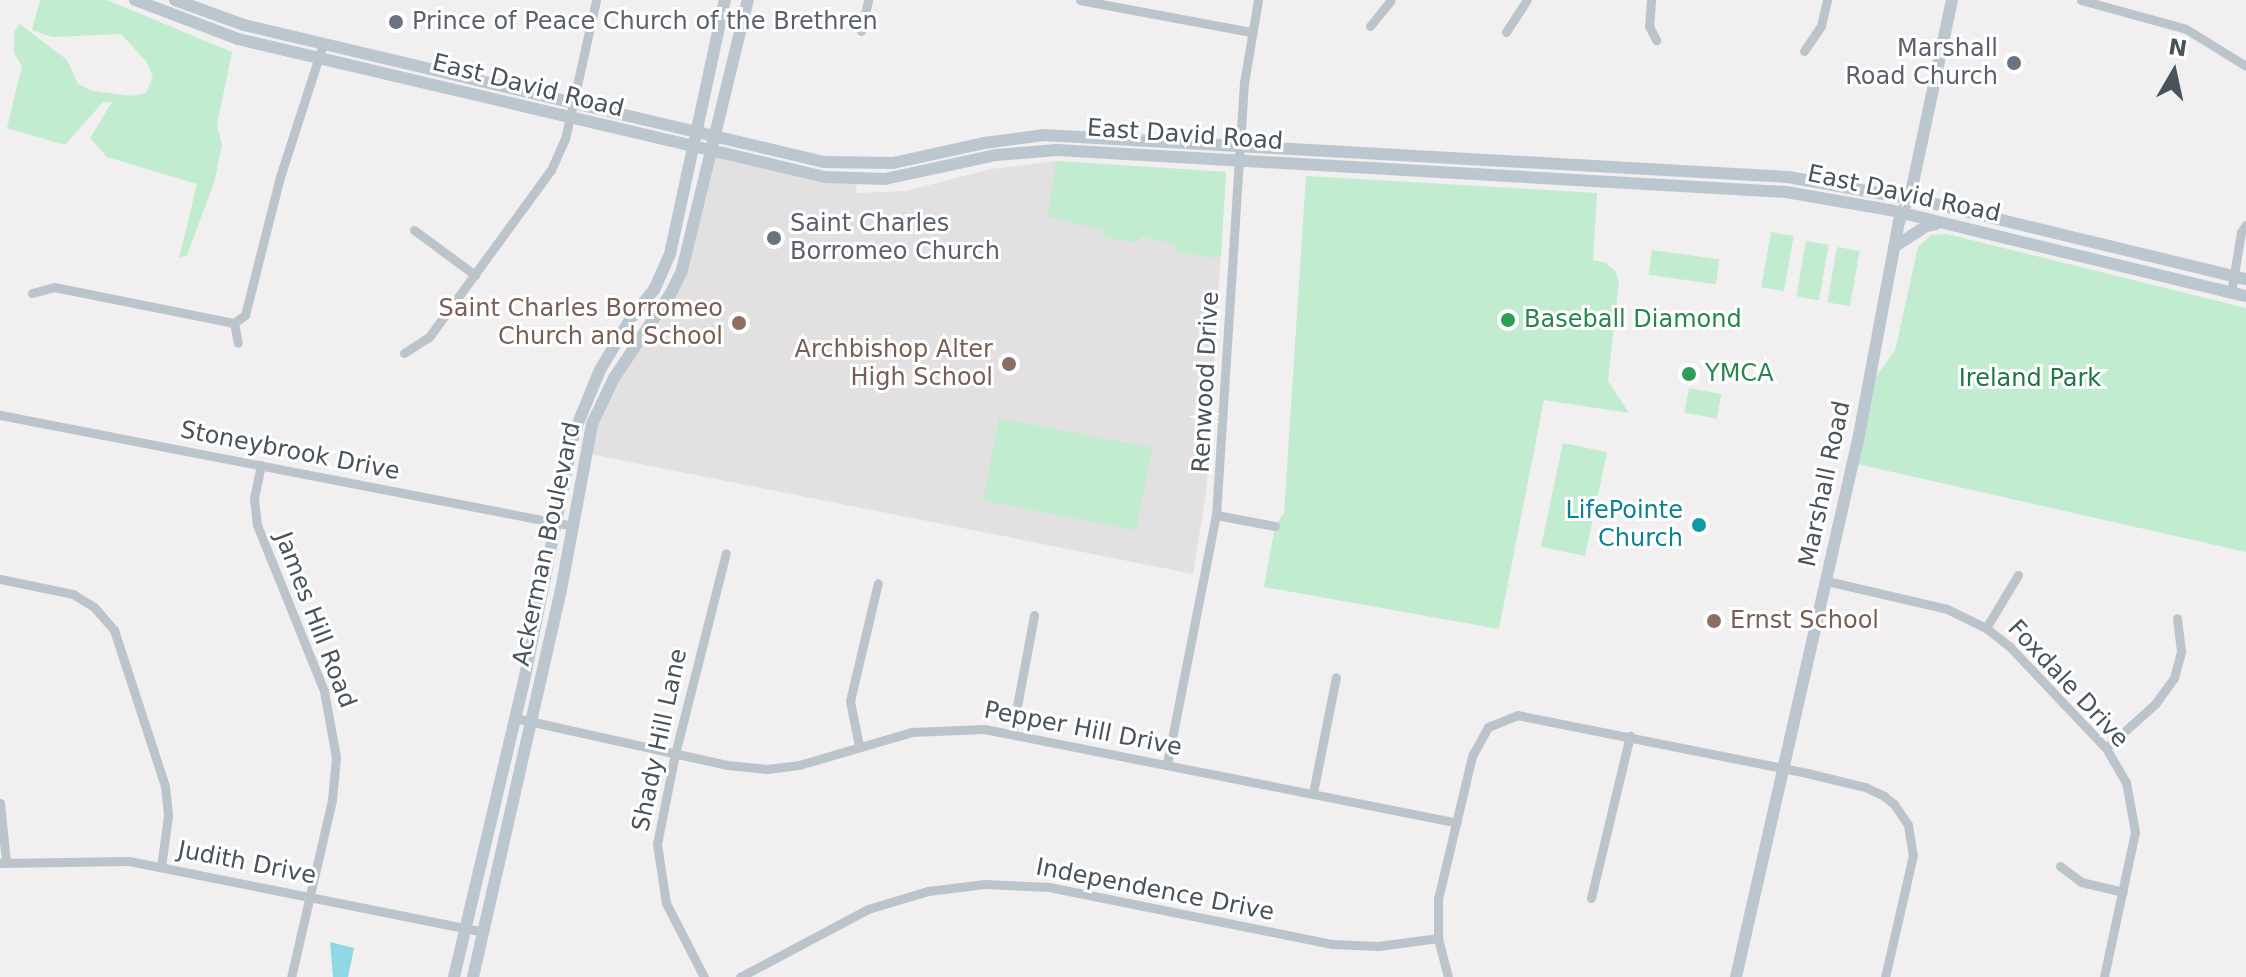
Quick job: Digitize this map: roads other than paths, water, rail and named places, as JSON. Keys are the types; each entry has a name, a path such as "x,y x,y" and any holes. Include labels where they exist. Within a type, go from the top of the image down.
{"street":[{"name":"East David Road","path":"135,0 206,30 784,170 857,180 915,175 996,155 1036,150 1786,192 1902,213 2246,296"},
{"name":"East David Road","path":"175,0 257,28 824,162 858,164 908,161 984,143 1044,135 1788,177 1908,198 2240,278"},
{"path":"404,353 429,337 551,170 574,104 596,0"},
{"name":"Ackerman Boulevard","path":"454,977 515,718 563,479 584,403 631,318 663,272 695,149 725,0"},
{"name":"Ackerman Boulevard","path":"473,977 531,722 592,424 614,378 677,283 748,0"},
{"path":"861,31 868,0"},
{"path":"1080,0 1251,32"},
{"name":"Renwood Drive","path":"1167,764 1216,515 1240,146 1251,32 1258,0"},
{"path":"1370,26 1391,0"},
{"path":"1506,32 1527,0"},
{"path":"1651,0 1649,26 1656,40"},
{"path":"1804,51 1821,26 1827,0"},
{"name":"Marshall Road","path":"1736,977 1827,581 1859,435 1894,247 1908,198 1952,0"},
{"path":"2081,0 2186,29 2246,66"},
{"path":"257,28 273,37 301,45 317,59"},
{"path":"32,293 54,287 234,323 245,315 280,177 306,107 323,44"},
{"path":"1515,177 1516,161"},
{"path":"1894,247 1926,226 1944,223"},
{"path":"2231,293 2240,278 2241,232 2246,225"},
{"path":"414,230 475,275"},
{"path":"234,323 238,343"},
{"name":"Stoneybrook Drive","path":"0,415 573,526"},
{"name":"James Hill Road","path":"261,465 254,498 257,525 324,691 335,733 332,800 291,977"},
{"path":"1216,515 1275,526"},
{"name":"Shady Hill Lane","path":"704,977 666,903 658,865 659,824 726,553"},
{"path":"1986,628 2018,575"},
{"path":"0,579 73,594 94,607 114,630 165,786 168,816 161,867"},
{"name":"Foxdale Drive","path":"1827,581 1947,609 1986,628 2010,647 2106,748 2126,782 2134,815 2133,850 2104,977"},
{"path":"859,746 850,701 878,583"},
{"path":"1012,733 1034,615"},
{"path":"2106,748 2155,704 2174,678 2181,651 2177,618"},
{"path":"1313,793 1336,677"},
{"path":"1448,977 1438,938 1438,899 1474,748 1488,727 1504,718 1527,715 1785,768 1873,790 1894,804 1908,825 1913,855 1885,977"},
{"name":"Pepper Hill Drive","path":"515,718 727,765 767,769 799,765 859,746 937,728 1012,733 1457,823"},
{"path":"1591,898 1630,736"},
{"path":"0,803 3,862"},
{"name":"Judith Drive","path":"3,862 93,859 161,867 483,932"},
{"path":"2060,866 2081,882 2123,892"},
{"name":"Independence Drive","path":"740,977 868,909 928,891 985,884 1049,887 1344,945 1378,946 1438,938"}],"water":[{"path":"330,942 354,948 348,977 333,977"}],"place":[{"name":"Prince of Peace Church of the Brethren","path":"396,22"},
{"name":"Marshall Road Church","path":"2014,63"},
{"name":"Saint Charles Borromeo Church","path":"774,238"},
{"name":"Baseball Diamond","path":"1508,320"},
{"name":"Saint Charles Borromeo Church and School","path":"739,323"},
{"name":"Archbishop Alter High School","path":"1009,364"},
{"name":"YMCA","path":"1689,374"},
{"name":"LifePointe Church","path":"1699,525"},
{"name":"Ernst School","path":"1714,621"}],"park label":[{"name":"Ireland Park","path":"2030,379"}]}
